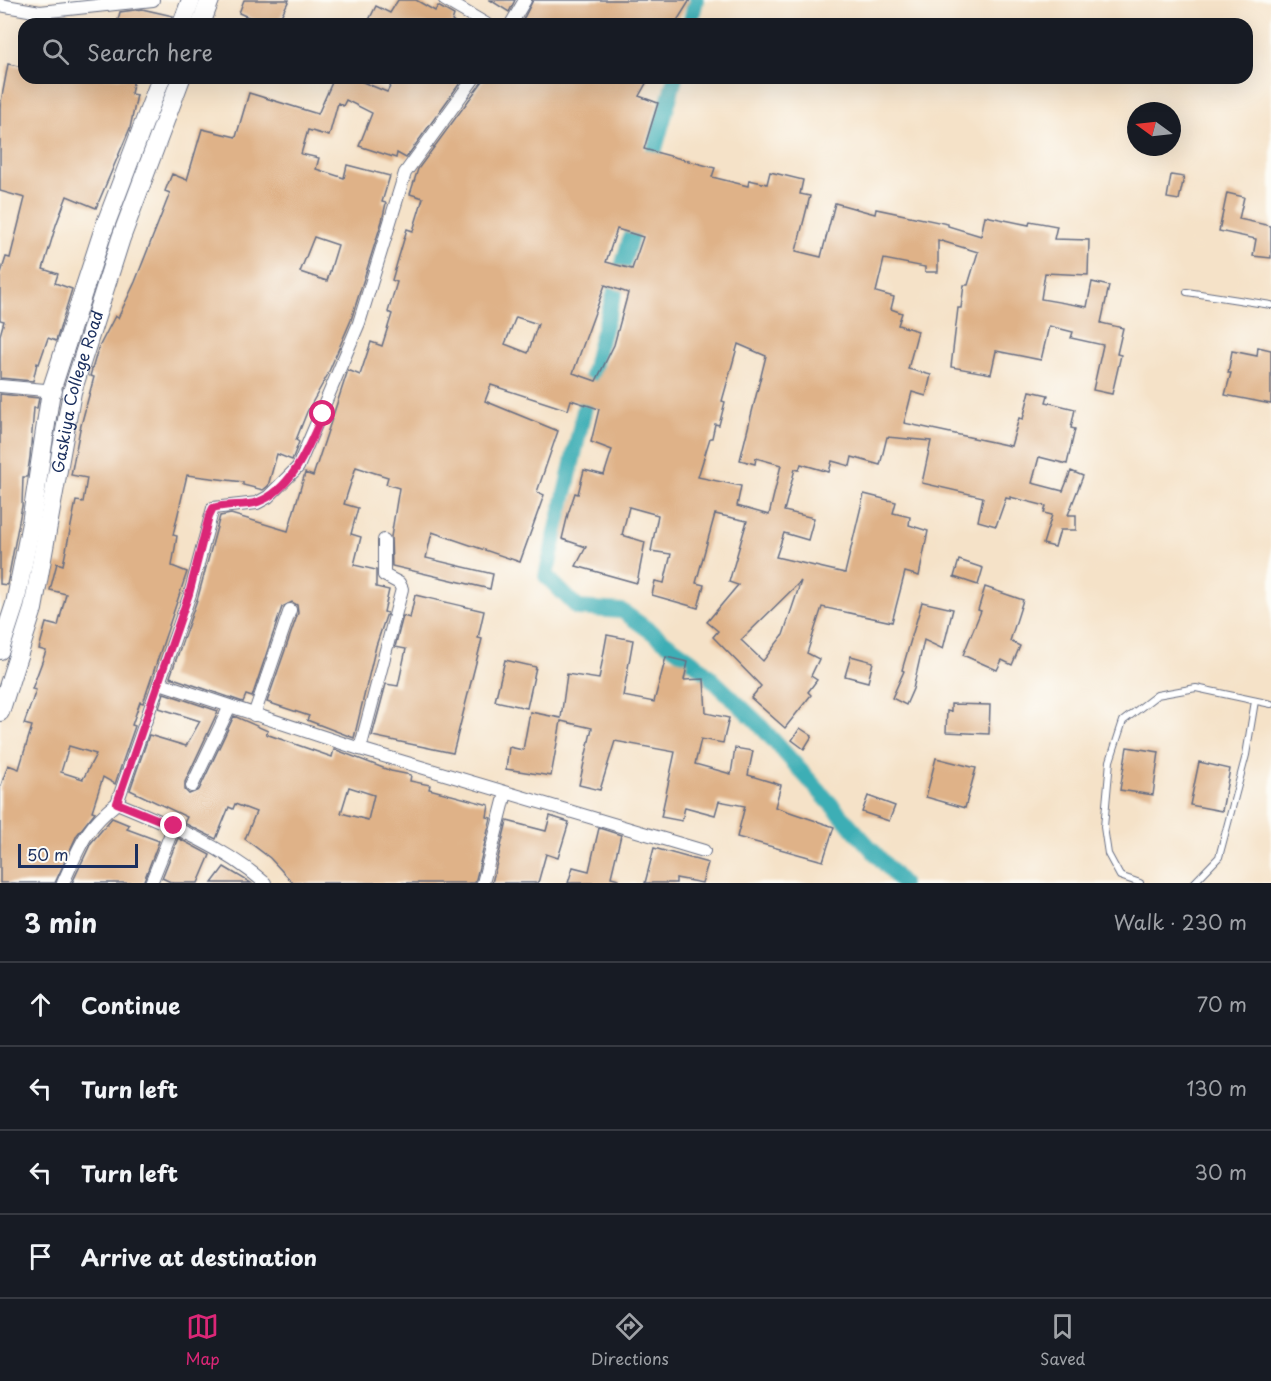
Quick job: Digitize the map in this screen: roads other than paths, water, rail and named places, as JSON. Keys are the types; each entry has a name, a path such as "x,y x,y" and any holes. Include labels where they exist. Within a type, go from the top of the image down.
{"main road":[{"path":"184,18 191,0"},
{"path":"203,18 210,0"},
{"name":"Gaskiya College Road","path":"0,650 15,604 29,534 51,391 103,231 159,84"},
{"name":"Gaskiya College Road","path":"0,712 33,609 72,392 121,238 179,84"}],"street":[{"path":"0,5 41,6 153,0"},
{"path":"446,0 476,18"},
{"path":"514,18 525,0"},
{"path":"63,883 82,840 95,820 117,803 189,594 213,508 257,503 268,496 298,467 359,323 405,173 470,84"},
{"path":"0,386 72,392"},
{"path":"360,749 402,589 399,583 384,575 384,540"},
{"path":"254,715 290,610"},
{"path":"160,683 229,708 360,749 704,851"},
{"path":"192,786 229,708"},
{"path":"483,883 506,793"},
{"path":"117,803 174,826 252,871 265,883"},
{"path":"151,883 174,826"}],"lane":[{"path":"1187,292 1271,305"},
{"path":"1140,883 1120,876 1108,854 1104,827 1110,761 1123,721 1157,695 1196,688 1271,704"},
{"path":"1194,883 1218,856 1246,755 1255,701"}],"waterway":[{"path":"692,18 696,0"},
{"path":"648,173 673,84"},
{"path":"638,212 599,346 546,576 578,608 622,611 695,663 756,721 902,883"}]}
